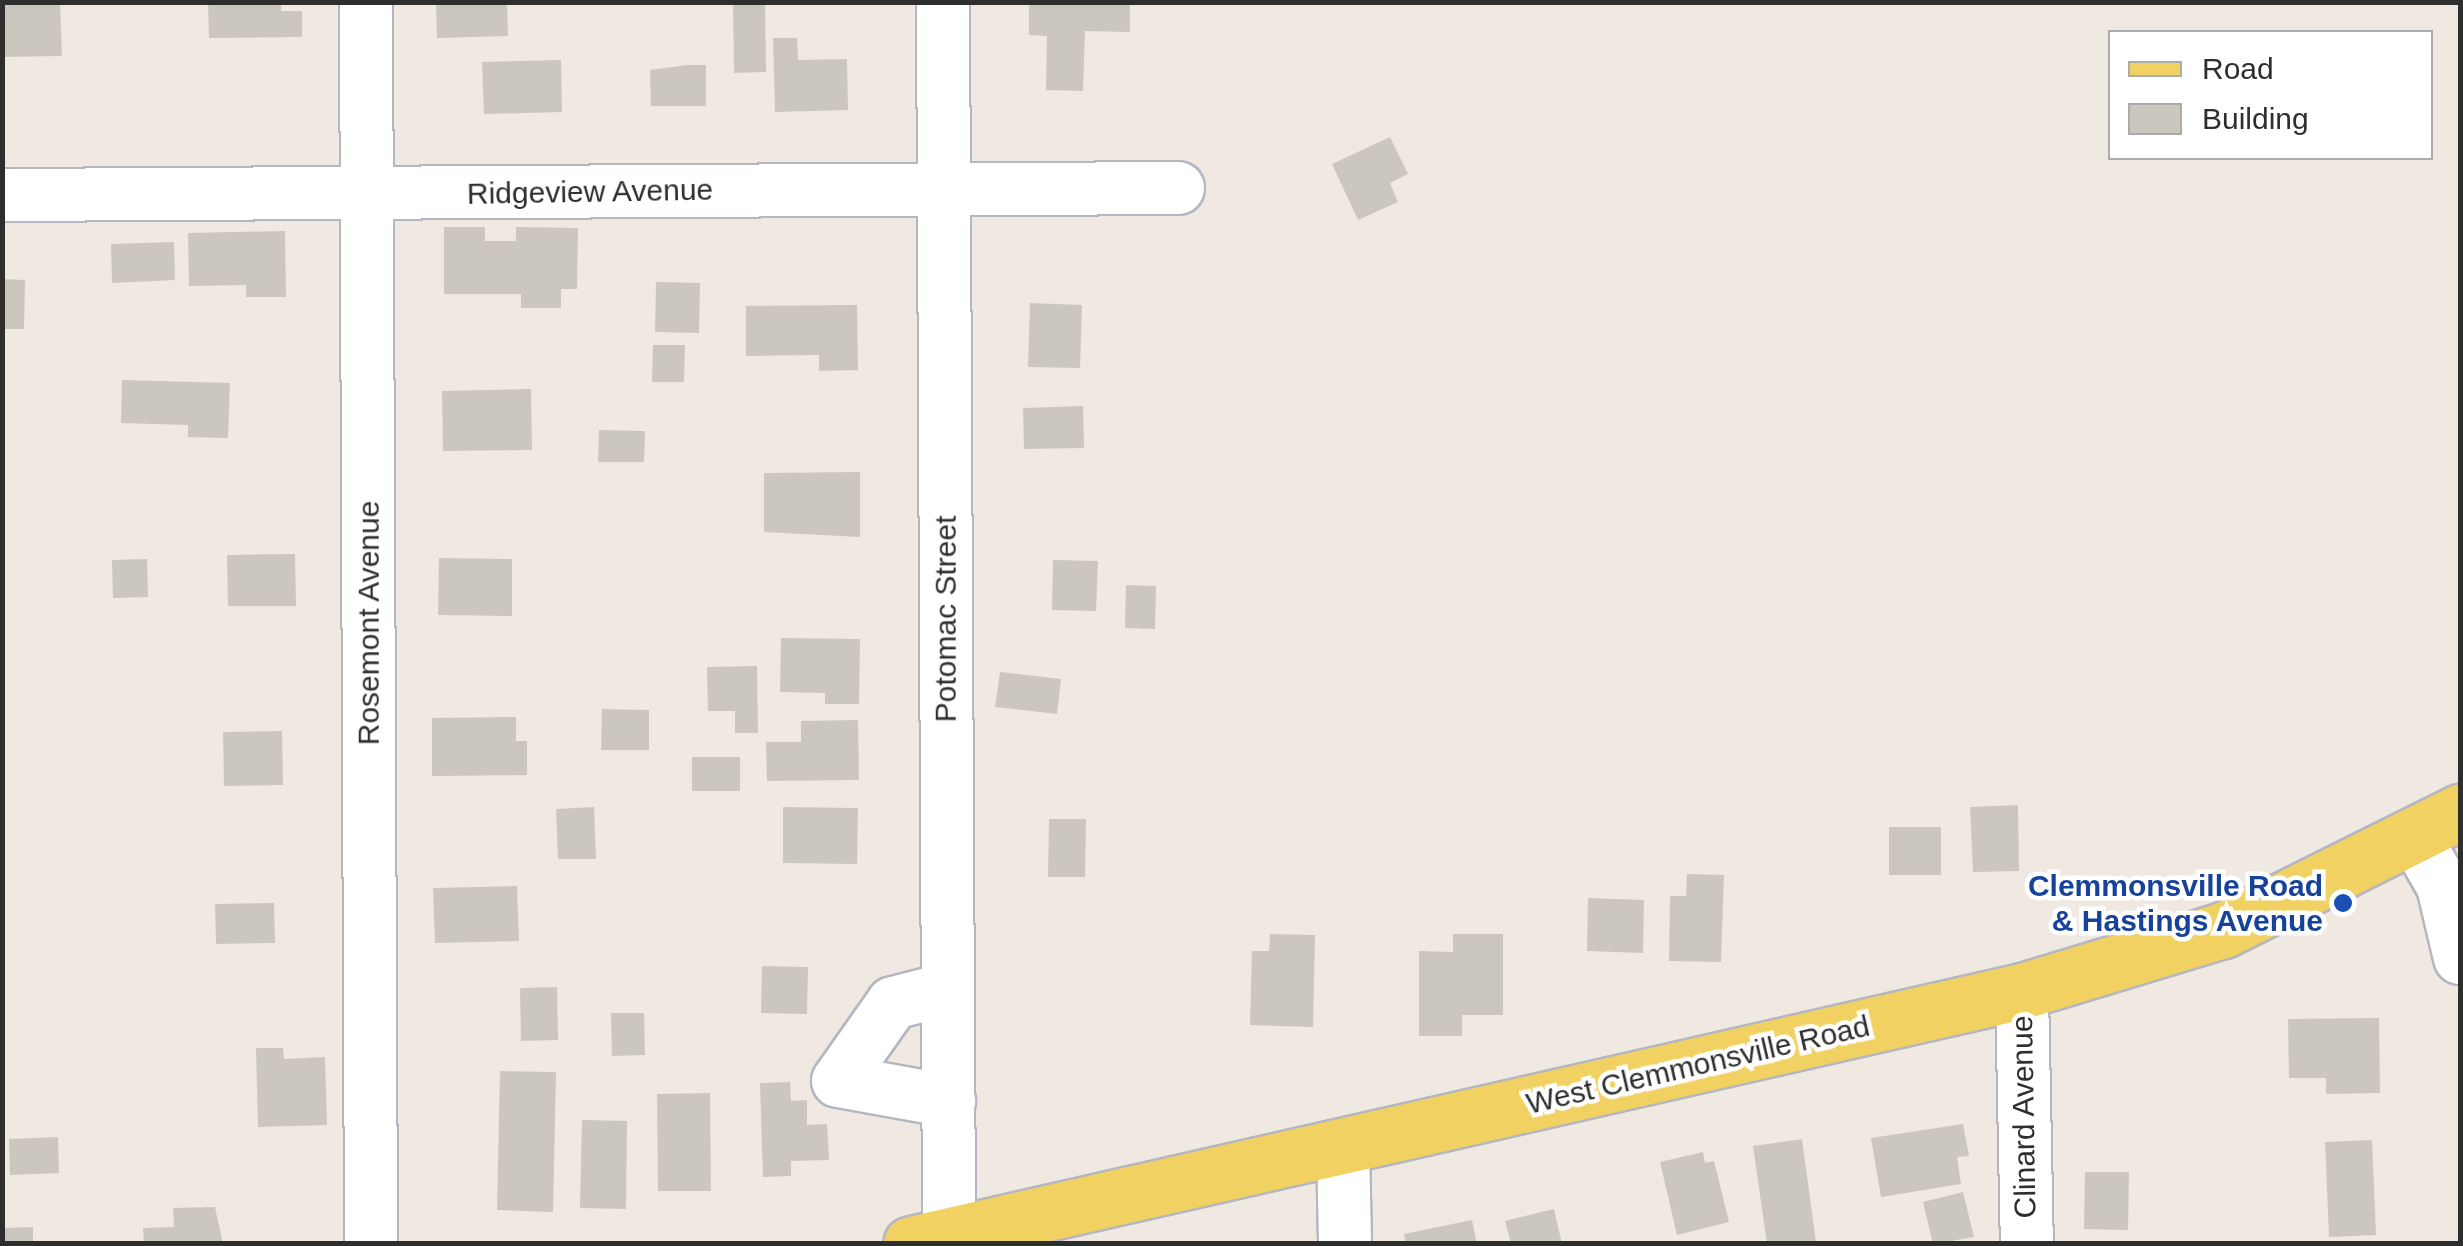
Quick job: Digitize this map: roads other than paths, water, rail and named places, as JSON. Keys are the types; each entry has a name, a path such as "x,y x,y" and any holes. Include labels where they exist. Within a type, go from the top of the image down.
{"main road":[{"name":"West Clemmonsville Road","path":"930,1240 2022,990 2224,930 2438,825"}],"street":[{"name":"Rosemont Avenue","path":"366,2 371,1244"},
{"name":"Potomac Street","path":"930,1240 949,1101 942,2"},
{"name":"Ridgeview Avenue","path":"2,195 367,196 943,185 1178,188"},
{"path":"2438,825 2442,886 2460,958"},
{"path":"948,989 893,1002 838,1082 949,1101"},
{"name":"Clinard Avenue","path":"2022,990 2026,1244"},
{"path":"1342,1147 1345,1244"}],"place":[{"name":"Clemmonsville Road & Hastings Avenue","path":"2343,903"}]}
